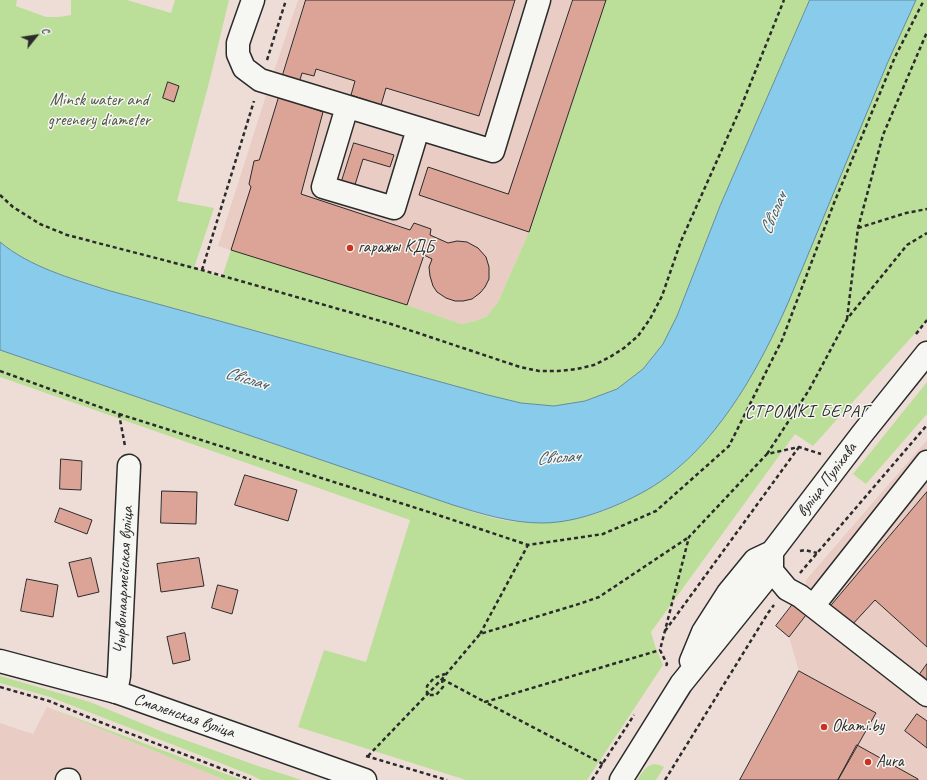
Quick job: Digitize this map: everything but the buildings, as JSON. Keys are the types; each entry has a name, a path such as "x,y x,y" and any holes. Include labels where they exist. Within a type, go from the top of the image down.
{"street":[{"path":"253,0 238,43 238,54 252,74 348,107 493,152 539,0"},
{"path":"348,107 323,186 394,208 418,129"},
{"name":"вуліца Пуліхава","path":"621,780 681,684 703,632 728,593 755,560 772,562 862,434 927,353"},
{"path":"813,606 927,462"},
{"name":"Чырвонаармейская вуліца","path":"116,692 119,676 129,466"},
{"path":"772,562 787,589 800,596 927,695"},
{"name":"Смаленская вуліца","path":"0,661 116,692 365,780"}],"path":[{"path":"202,270 252,74 286,0"},
{"path":"0,195 13,207 40,224 67,235 202,270 391,324 520,367 539,371 558,371 594,365 610,357 638,336 650,319 662,296 681,241 741,107 784,0"},
{"path":"0,371 119,414 528,545 604,534 656,512 729,446 782,340 834,204 895,57 924,0"},
{"path":"847,319 858,228 883,135 927,32"},
{"path":"858,228 927,209"},
{"path":"480,634 599,597 689,537 767,454 809,390 847,319 907,245 927,233"},
{"path":"119,414 129,466"},
{"path":"664,632 799,447 767,454"},
{"path":"663,671 667,664 660,650 689,537"},
{"path":"368,756 442,679 480,634 528,545"},
{"path":"485,702 660,650"},
{"path":"427,695 427,686 434,678 447,673"},
{"path":"442,679 603,764"},
{"path":"427,695 436,695 443,687 442,679"},
{"path":"0,687 49,701 251,780"},
{"path":"592,780 637,711"}],"shaded area":[{"path":"298,0 606,0 529,232 498,302 488,315 475,321 461,324 407,305 218,246"},
{"path":"927,440 927,780 918,780 857,745 876,713 799,671 789,637 776,626 806,589 806,580"},
{"path":"47,707 225,780 0,780 0,723 33,734"}],"green space":[{"name":"Minsk water and greenery diameter","path":"0,0 17,0 16,6 46,17 59,17 71,15 71,0 127,0 171,13 175,0 229,0 209,83 177,201 214,208 194,268 222,277 231,250 407,305 461,324 475,321 487,316 498,302 529,232 606,0 810,0 720,206 677,317 663,344 643,369 617,389 585,401 554,406 521,403 488,395 107,290 51,271 12,251 0,242"},
{"path":"916,0 927,0 927,320 813,446 795,434 651,632 663,665 587,780 466,780 298,727 324,650 366,662 410,520 0,377 0,350 486,516 503,520 524,522 576,518 584,517 610,508 656,484 685,461 701,446 716,428 741,392 774,333 887,64"},
{"path":"927,382 927,414 866,484 853,474"},
{"path":"0,676 90,702 163,732 302,780 261,780 50,697 0,683"},
{"path":"47,707 242,780 225,780"},
{"path":"654,764 664,767 656,780 637,780 646,768"}],"water":[{"name":"Свіслач","path":"810,0 916,0 887,64 788,303 752,374 723,419 688,459 655,485 612,507 578,518 551,523 530,523 486,515 0,350 0,242 12,251 37,265 107,290 521,403 554,406 585,401 617,389 643,369 663,344 677,316 720,206"}],"place":[{"name":"гаражы КДБ","path":"350,248"},
{"name":"Okami.by","path":"824,727"},
{"name":"Aura","path":"868,762"}],"district":[{"name":"СТРОМКІ БЕРАГ","path":"807,412"}]}
